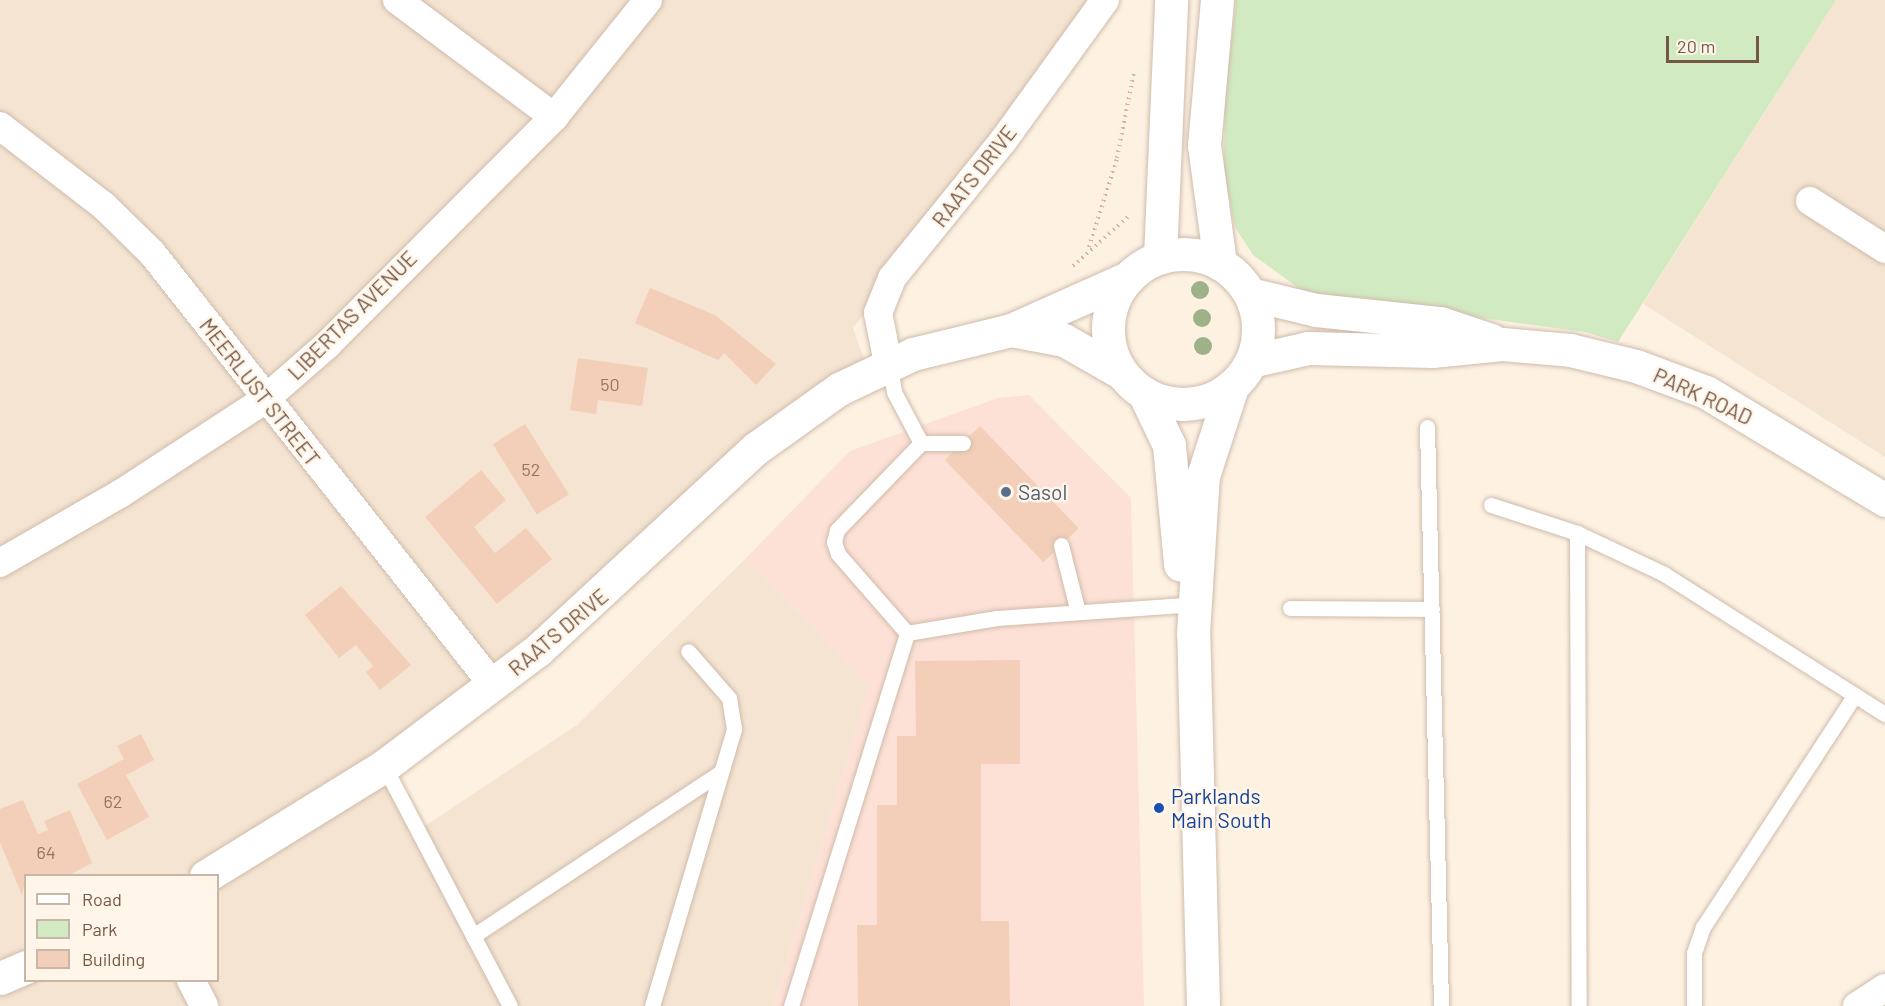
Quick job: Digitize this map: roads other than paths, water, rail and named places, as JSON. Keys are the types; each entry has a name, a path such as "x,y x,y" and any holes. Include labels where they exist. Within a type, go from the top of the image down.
{"street":[{"path":"397,0 554,117"},
{"name":"LIBERTAS AVENUE","path":"0,563 120,494 264,400 327,345 554,117 648,0"},
{"name":"RAATS DRIVE","path":"888,363 878,312 892,278 1003,141 1105,0"},
{"path":"1160,257 1171,0"},
{"path":"1217,0 1204,145 1220,264"},
{"name":"MEERLUST STREET","path":"0,126 104,206 152,253 264,400 493,684"},
{"path":"1810,201 1885,249"},
{"path":"1192,614 1203,476 1232,387 1251,361 1258,334 1250,294 1220,264 1185,254 1160,257 1128,278 1107,325 1120,372 1145,395 1169,445 1192,614 1203,1006"},
{"name":"RAATS DRIVE","path":"209,874 384,766 493,684 588,609 762,443 839,388 888,363 1011,330 1128,278"},
{"name":"PARK ROAD","path":"1250,294 1316,310 1440,323 1502,344"},
{"name":"RAATS DRIVE","path":"1011,330 1064,340 1120,372"},
{"name":"PARK ROAD","path":"1251,361 1308,348 1432,351 1502,344 1570,350 1636,366 1706,392 1885,500"},
{"path":"1145,395 1181,405 1203,402 1232,387"},
{"path":"0,978 24,968"},
{"path":"192,982 204,1006"},
{"path":"1857,1006 1885,988"}],"lane":[{"path":"888,363 894,392 921,443"},
{"path":"1427,427 1441,1006"},
{"path":"907,633 838,555 834,542 837,530 921,443 963,443"},
{"path":"1491,505 1577,533 1664,574 1885,714"},
{"path":"1577,533 1579,1006"},
{"path":"1061,545 1078,612"},
{"path":"1290,608 1432,609"},
{"path":"907,633 1078,612 1192,614"},
{"path":"791,1006 907,633"},
{"path":"652,1006 719,773 734,729 732,708 688,651"},
{"path":"1694,1006 1698,937 1855,695"},
{"path":"384,766 510,1006"},
{"path":"473,936 719,773"}],"place":[{"name":"Sasol","path":"1006,492"},
{"name":"Parklands Main South","path":"1159,808"}]}
